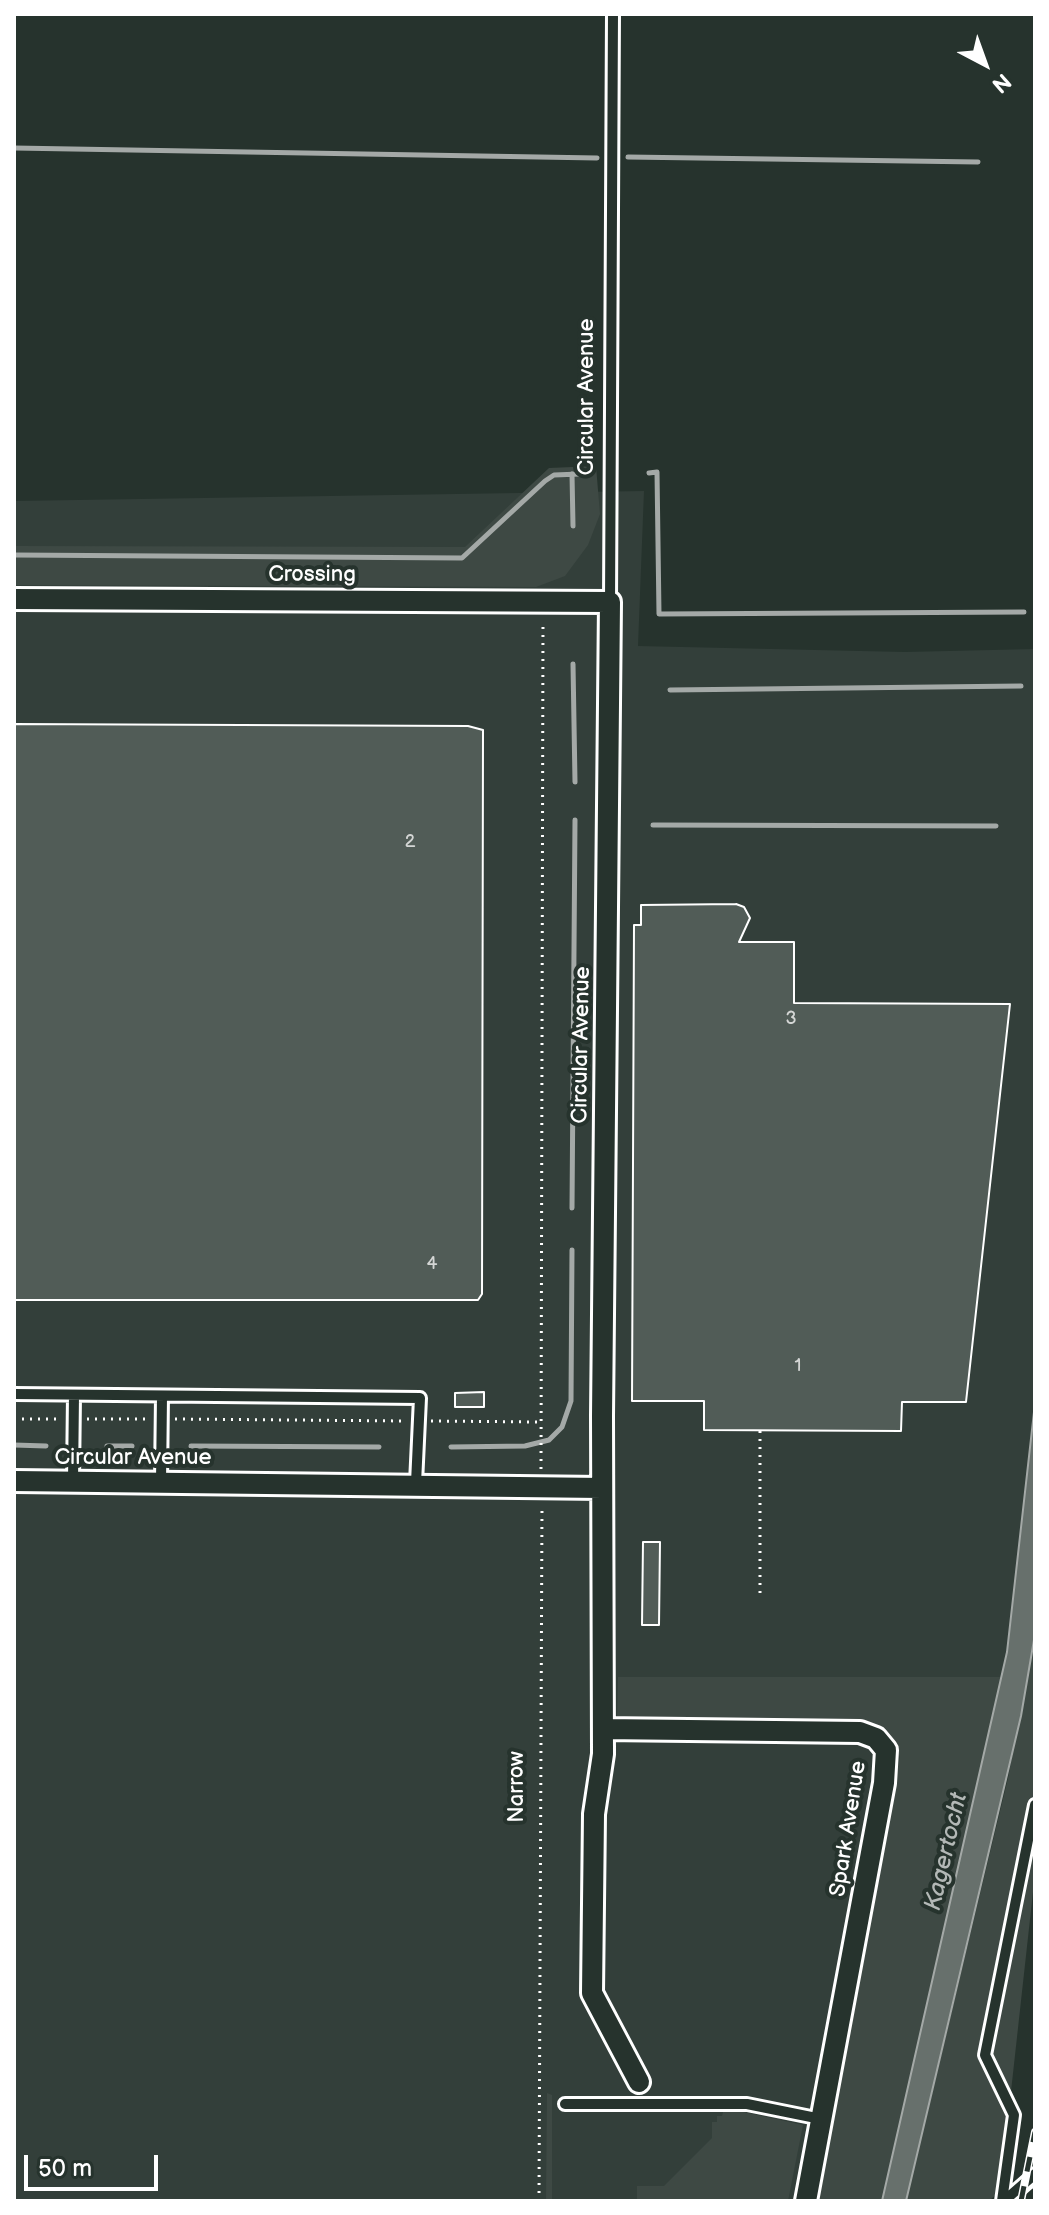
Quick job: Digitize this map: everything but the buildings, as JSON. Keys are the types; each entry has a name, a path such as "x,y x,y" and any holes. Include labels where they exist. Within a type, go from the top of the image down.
{"street":[{"name":"Crossing","path":"14,599 543,599 610,602"},
{"name":"Circular Avenue","path":"14,1481 416,1483 541,1475 602,1488 610,602"},
{"path":"602,1488 603,1729 602,1775 594,1814 592,1993 639,2082"},
{"name":"Spark Avenue","path":"603,1729 860,1732 876,1738 886,1750 884,1783 806,2201"}],"lane":[{"name":"Circular Avenue","path":"610,602 613,14"},
{"path":"14,1394 420,1398 416,1483"},
{"path":"73,1481 74,1395"},
{"path":"161,1482 162,1396"},
{"path":"1003,2201 1014,2115 985,2055 1035,1805"},
{"path":"565,2104 747,2104 822,2119"},
{"path":"1003,2201 1035,2174"},
{"path":"1026,2201 1035,2193"}],"path":[{"name":"Circular Avenue","path":"14,1419 539,1422 543,599"},
{"name":"Narrow","path":"539,1422 539,2201"},
{"path":"760,1431 760,1594"}],"shaded area":[{"path":"596,466 600,514 588,545 565,576 536,587 14,585 14,546 465,547 549,468"},
{"path":"644,491 638,646 905,652 1035,649 1035,1501 1020,1653 893,2201 14,2201 14,501"},
{"path":"1035,1403 1035,1634 1021,1716 906,2201 882,2201 1007,1652"},
{"path":"1035,1634 1035,1874 1000,2191 989,2201 906,2201 1008,1778"},
{"path":"618,1677 1002,1677 882,2201 816,2201 900,1757 895,1744 883,1729 869,1723 631,1722 617,1716"},
{"path":"547,2093 552,2095 552,2201 546,2201"},
{"path":"739,2111 803,2125 788,2201 637,2201 637,2186 664,2186 712,2138 712,2122 717,2122 717,2116 722,2116 723,2112"}],"waterway":[{"path":"14,148 597,158"},
{"path":"628,157 978,162"},
{"path":"649,473 657,472 659,614 1024,612"},
{"path":"572,474 573,526"},
{"path":"14,555 462,558 545,481 554,475 580,474"},
{"path":"573,664 575,782"},
{"path":"670,690 1021,686"},
{"path":"572,1208 575,820"},
{"path":"653,825 996,826"},
{"path":"451,1447 525,1446 549,1440 562,1427 571,1401 572,1250"},
{"path":"14,1445 46,1446"},
{"path":"107,1446 132,1446"},
{"path":"191,1446 379,1447"}],"railway":[{"path":"1021,2201 1035,2132"}],"water label":[{"name":"Kagertocht","path":"947,1852"}]}
